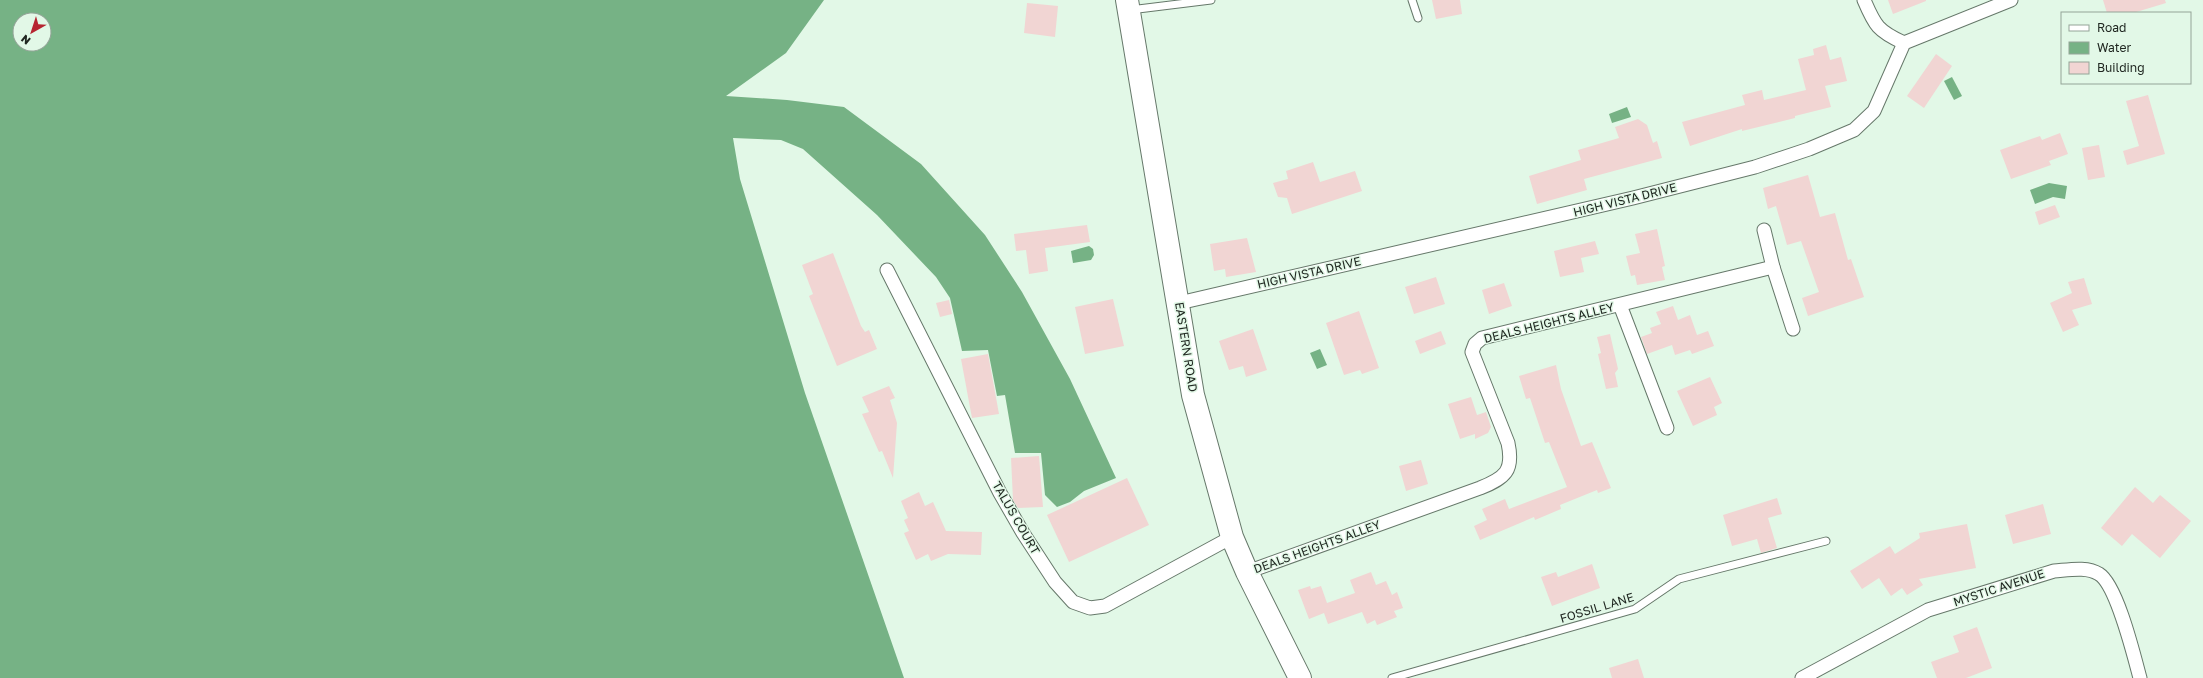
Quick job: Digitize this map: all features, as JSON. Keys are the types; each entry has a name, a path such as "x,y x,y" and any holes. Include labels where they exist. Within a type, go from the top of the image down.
{"highway":[{"name":"EASTERN ROAD","path":"1128,5 1193,394 1232,537 1247,572 1300,678"}],"street":[{"path":"1864,0 1874,23 1886,34 1904,42 2011,0"},
{"name":"HIGH VISTA DRIVE","path":"1179,303 1633,198 1755,167 1809,149 1854,130 1874,111 1904,42"},
{"path":"1764,230 1772,267 1793,328"},
{"name":"DEALS HEIGHTS ALLEY","path":"1247,572 1494,482 1508,472 1511,458 1508,443 1472,352 1475,344 1482,338 1772,267"},
{"name":"TALUS COURT","path":"886,270 1000,493 1055,582 1073,602 1090,608 1105,606 1232,537"},
{"path":"1620,305 1667,428"},
{"name":"MYSTIC AVENUE","path":"1802,678 1928,610 2054,571 2076,569 2099,574 2107,581 2116,600 2140,678"}],"lane":[{"path":"1128,5 1211,0"},
{"path":"1412,0 1418,18"},
{"name":"FOSSIL LANE","path":"1392,678 1635,609 1679,579 1826,541"}],"water":[{"path":"0,0 824,0 786,53 726,96 787,100 844,107 921,164 985,235 1022,292 1070,379 1116,478 1084,491 1070,502 1057,507 1045,495 1041,453 1015,453 1005,395 997,396 988,350 962,351 950,298 936,277 877,215 803,149 781,140 733,138 740,179 805,393 904,678 0,678"},
{"path":"1952,77 1962,96 1954,100 1944,81"},
{"path":"1627,107 1631,117 1612,123 1609,114"},
{"path":"2049,183 2067,186 2065,199 2053,197 2035,204 2030,190"},
{"path":"1089,246 1093,249 1094,255 1091,260 1073,263 1071,251"},
{"path":"1320,349 1327,365 1317,369 1310,353"}],"building":[{"path":"1432,0 1460,0 1462,14 1436,19"},
{"path":"1888,0 1926,0 1926,1 1893,14"},
{"path":"2103,0 2165,0 2166,3 2136,12 2107,12"},
{"path":"1027,3 1058,6 1055,37 1024,33"},
{"path":"1826,45 1830,60 1841,57 1847,81 1825,86 1831,107 1795,116 1795,118 1742,131 1742,129 1690,146 1682,122 1745,105 1742,95 1762,90 1764,100 1806,90 1798,59 1814,55 1813,49"},
{"path":"1936,54 1952,66 1924,108 1907,96"},
{"path":"2148,95 2165,154 2127,165 2123,151 2139,146 2126,101"},
{"path":"1638,119 1647,125 1653,143 1657,141 1662,158 1584,179 1587,190 1537,204 1529,176 1581,160 1578,150 1619,138 1615,127"},
{"path":"2060,133 2068,154 2049,161 2051,165 2011,179 2000,150 2040,136 2042,140"},
{"path":"2099,145 2105,177 2088,180 2082,148"},
{"path":"1313,162 1320,182 1355,171 1362,191 1292,214 1287,198 1278,197 1273,183 1288,179 1286,171"},
{"path":"1808,175 1820,217 1835,213 1848,260 1851,259 1864,297 1808,316 1802,298 1819,292 1801,241 1787,245 1776,206 1768,209 1763,188"},
{"path":"2055,205 2060,217 2039,225 2035,212"},
{"path":"1087,225 1090,242 1045,248 1048,271 1029,274 1026,250 1016,251 1014,234"},
{"path":"1657,229 1665,266 1662,267 1665,280 1637,285 1635,275 1631,276 1626,256 1640,253 1635,234"},
{"path":"1247,238 1256,272 1226,277 1225,269 1214,271 1210,244"},
{"path":"1595,241 1599,254 1581,258 1584,272 1560,277 1554,251"},
{"path":"833,253 861,326 865,332 869,330 877,349 837,366 809,296 813,294 802,265"},
{"path":"1436,277 1445,304 1414,314 1405,287"},
{"path":"2084,278 2092,304 2072,310 2079,325 2063,332 2050,303 2072,293 2068,282"},
{"path":"1504,283 1512,306 1489,314 1482,290"},
{"path":"1113,299 1124,346 1085,354 1075,307"},
{"path":"949,300 952,314 940,317 936,303"},
{"path":"1673,306 1678,320 1690,315 1697,335 1708,331 1714,346 1692,354 1690,350 1675,355 1672,345 1647,354 1641,337 1652,333 1650,328 1661,324 1656,312"},
{"path":"1359,311 1379,368 1362,374 1360,370 1344,375 1326,323"},
{"path":"1253,329 1267,370 1246,377 1243,366 1229,370 1219,341"},
{"path":"1441,331 1446,344 1420,354 1415,341"},
{"path":"1610,334 1618,369 1615,373 1618,387 1606,389 1598,354 1601,353 1597,337"},
{"path":"988,354 999,414 972,418 961,359"},
{"path":"1556,365 1561,389 1581,446 1592,442 1611,488 1598,493 1597,490 1560,505 1561,509 1535,520 1534,517 1480,540 1474,526 1487,520 1482,509 1505,499 1509,509 1567,487 1549,442 1545,443 1530,398 1526,399 1519,376"},
{"path":"1710,377 1722,403 1714,407 1717,415 1693,426 1677,391"},
{"path":"889,386 895,398 890,400 897,423 893,478 882,451 879,452 862,414 869,412 862,397"},
{"path":"1471,397 1477,415 1486,412 1491,427 1488,433 1475,439 1475,434 1460,439 1448,404"},
{"path":"1039,456 1043,507 1018,508 1013,500 1011,458"},
{"path":"1421,460 1428,484 1406,491 1399,466"},
{"path":"1127,478 1149,525 1069,562 1047,515"},
{"path":"2135,487 2153,503 2160,495 2191,521 2160,558 2132,534 2122,546 2101,528"},
{"path":"919,492 925,506 933,502 946,531 982,532 981,555 948,554 931,561 928,554 916,560 904,533 909,531 904,520 908,518 901,501"},
{"path":"1777,498 1782,514 1768,518 1777,548 1761,553 1757,539 1732,546 1723,515"},
{"path":"2043,504 2051,534 2013,544 2005,515"},
{"path":"1967,524 1976,568 1919,579 1923,585 1907,595 1902,588 1891,596 1879,578 1862,589 1850,571 1890,546 1895,554 1920,538 1919,533"},
{"path":"1592,564 1600,588 1552,606 1541,577 1556,572 1558,577"},
{"path":"1371,572 1376,585 1386,581 1392,595 1397,592 1403,608 1394,611 1397,617 1377,625 1375,620 1367,624 1362,612 1328,624 1324,613 1309,619 1298,590 1310,586 1311,589 1321,586 1327,603 1355,593 1350,580"},
{"path":"1977,627 1992,668 1966,678 1937,678 1931,662 1959,652 1953,636"},
{"path":"1638,659 1644,678 1612,678 1609,668"}]}
